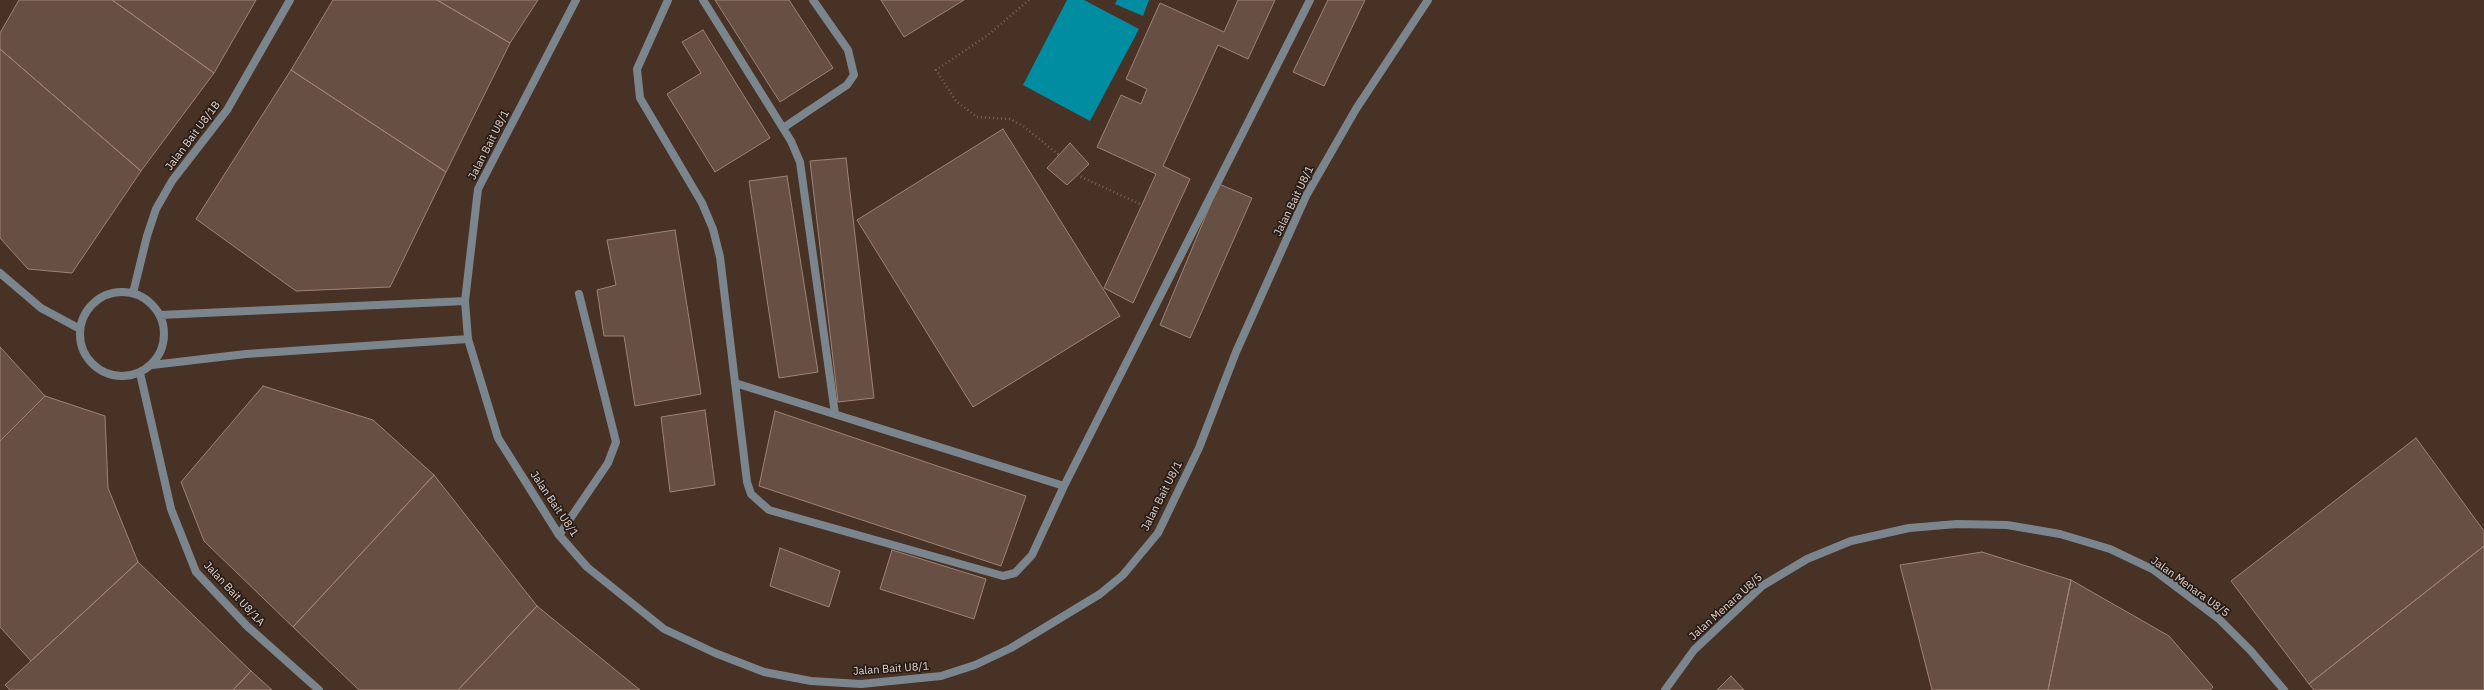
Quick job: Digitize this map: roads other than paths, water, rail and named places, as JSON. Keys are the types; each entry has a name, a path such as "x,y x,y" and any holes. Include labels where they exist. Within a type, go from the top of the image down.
{"street":[{"name":"Jalan Bait U8/1B","path":"133,293 147,236 156,209 172,181 227,110 290,0"},
{"name":"Jalan Bait U8/1","path":"576,0 478,189 465,301 468,339 498,438 559,535 587,567 664,629 715,653 764,672 811,681 861,684 941,676 975,665 1011,648 1093,598 1123,575 1158,533 1199,448 1236,352 1306,196 1356,109 1428,0"},
{"path":"668,0 637,69 640,98 702,204 713,229 720,257 747,482 751,494 769,510 1003,576 1015,573 1032,555 1064,486 1310,0"},
{"path":"703,0 783,128 800,162 834,414"},
{"path":"783,128 847,85 854,75 848,50 813,0"},
{"path":"0,274 42,308 80,329"},
{"path":"118,292 133,293 153,305 160,315 164,328 164,342 160,354 152,365 140,373 127,376 115,376 103,372 92,364 84,354 80,342 80,329 84,314 92,303 105,295 118,292"},
{"path":"559,535 608,463 616,442 579,294"},
{"path":"160,315 465,301"},
{"path":"152,365 246,354 468,339"},
{"name":"Jalan Bait U8/1A","path":"140,373 171,509 196,572 247,626 319,690"},
{"path":"736,383 1064,486"},
{"name":"Jalan Menara U8/5","path":"1665,690 1694,650 1762,586 1807,559 1858,539 1909,528 1957,524 2007,525 2060,534 2110,548 2154,570 2219,619 2251,651 2284,690"}],"water":[{"path":"1067,0 1084,0 1139,29 1090,121 1023,85"},
{"path":"1117,0 1149,0 1143,16 1115,4"}]}
